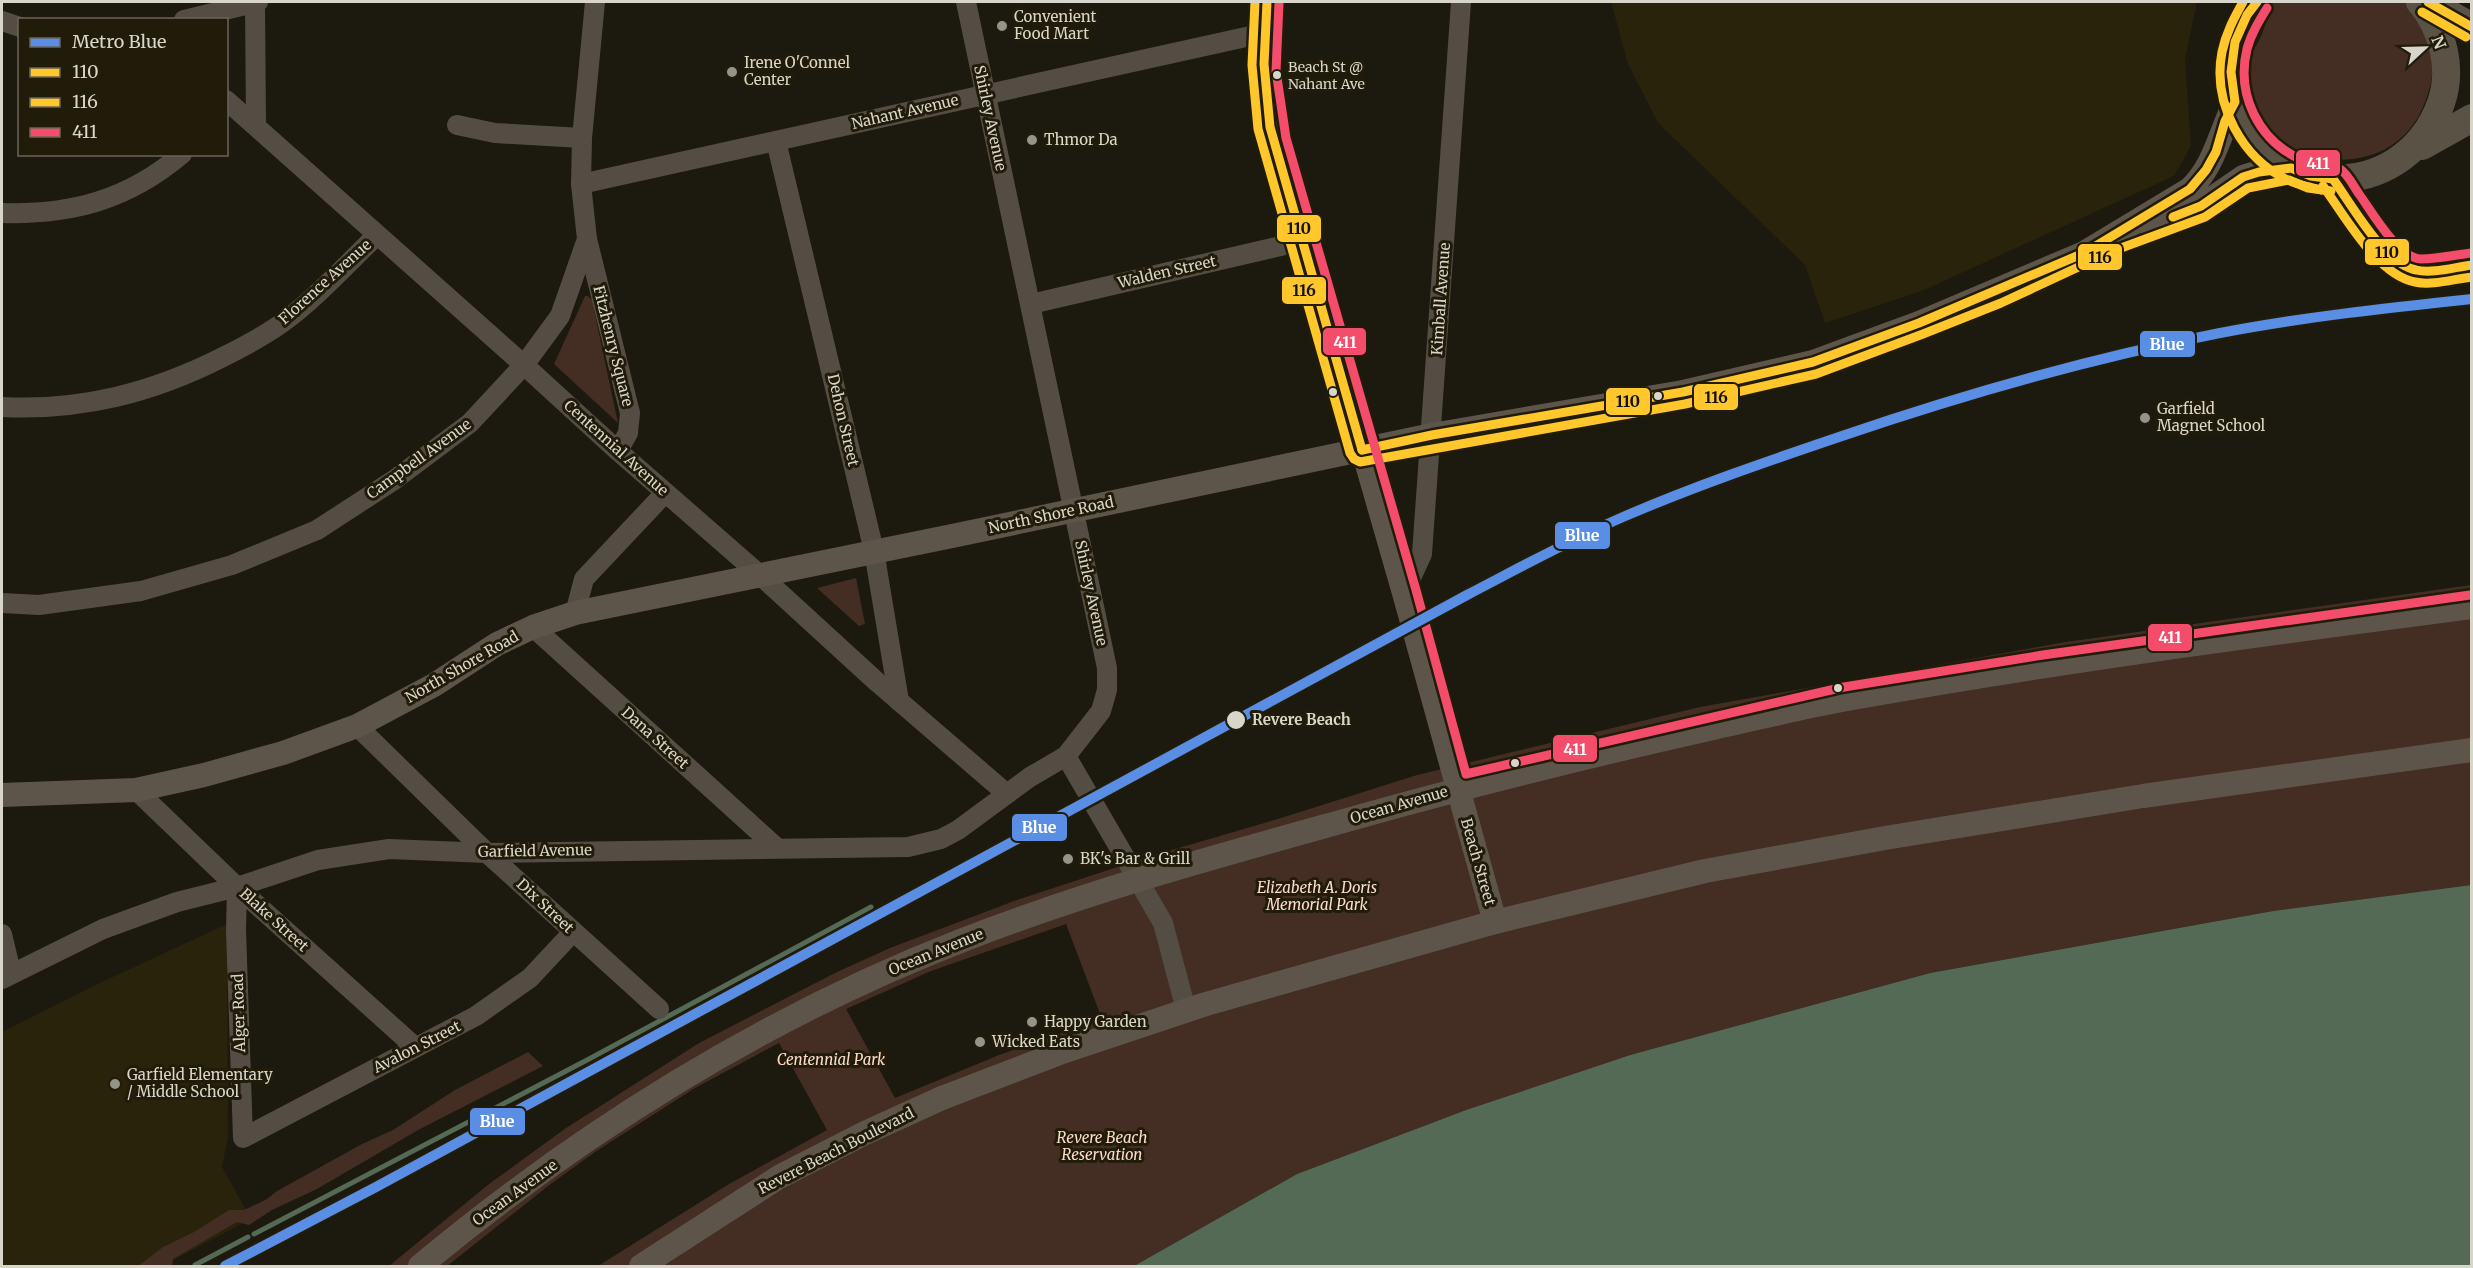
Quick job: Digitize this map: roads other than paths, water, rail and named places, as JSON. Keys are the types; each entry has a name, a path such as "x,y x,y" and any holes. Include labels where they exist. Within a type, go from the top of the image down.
{"highway":[{"path":"2397,163 2419,144 2435,121 2444,94 2447,66 2442,38 2429,12 2420,2"},
{"path":"2428,2 2472,27"},
{"path":"2250,6 2233,52 2231,72 2235,102 2254,137 2267,152 2291,168 2312,176 2347,179 2373,174 2397,163 2472,118"}],"main road":[{"name":"Beach Street","path":"1267,2 1264,75 1268,113 1302,241 1411,617 1495,922"},
{"name":"North Shore Road","path":"2108,240 2190,189 2199,180 2216,152 2225,121 2235,102"},
{"name":"North Shore Road","path":"2,795 136,790 204,775 283,753 357,726 435,685 497,644 533,627 575,614 1432,435 1683,392 1813,362 1866,344 1996,292 2108,240 2201,206 2243,177 2259,172 2291,168"},
{"name":"Ocean Avenue","path":"420,1266 537,1176 630,1112 710,1063 776,1026 876,976 1054,906 1457,788 1846,699 2064,664 2472,606"},
{"name":"Revere Beach Boulevard","path":"641,1266 779,1178 865,1133 942,1098 1062,1052 1186,1010 1495,922 1705,871 1885,838 2144,796 2472,750"}],"street":[{"path":"192,18 256,2 256,126"},
{"name":"Campbell Avenue","path":"2,603 39,605 141,591 232,565 317,530 394,480 470,423 524,365 560,316 587,239 581,183 582,138 596,2"},
{"name":"Shirley Avenue","path":"966,2 1108,678 1105,702 1101,711 1066,756"},
{"name":"Kimball Avenue","path":"1404,593 1422,554 1461,2"},
{"path":"2,21 18,26"},
{"name":"Nahant Avenue","path":"581,183 1264,33"},
{"name":"Centennial Avenue","path":"229,106 256,126 665,493 760,574 899,701 1007,794"},
{"path":"457,125 495,133 582,138"},
{"name":"Dehon Street","path":"776,141 874,551 899,701"},
{"path":"2,213 64,211 102,201 135,187 166,168 180,156"},
{"name":"Florence Avenue","path":"2,407 66,405 133,394 187,375 282,323 377,235"},
{"name":"Fitzhenry Square","path":"587,239 630,413 628,433 618,451"},
{"name":"Walden Street","path":"1031,304 1302,241"},
{"path":"575,614 584,579 665,493"},
{"name":"Dana Street","path":"533,627 777,848"},
{"name":"Dix Street","path":"357,726 487,853 659,1009"},
{"path":"1066,756 1163,923 1186,1010"},
{"name":"Garfield Avenue","path":"7,975 103,928 177,903 237,887 318,860 388,849 487,853 908,847 926,844 958,830 1030,777 1066,756"},
{"name":"Blake Street","path":"136,790 237,887 415,1047"},
{"name":"Alger Road","path":"237,887 236,930 243,1138"},
{"name":"Avalon Street","path":"243,1138 476,1016 531,978 573,932"},
{"path":"2,934 7,975"}],"waterway":[{"path":"254,1234 589,1059 871,907"},
{"path":"195,1265 248,1237"}],"metro line":[{"name":"Blue","path":"225,1266 376,1187 1467,595 1623,517 1704,484 1842,436 1935,406 2076,366 2251,327 2345,313 2472,299"}],"place":[{"name":"Convenient Food Mart","path":"1002,26"},
{"name":"Irene O'Connel Center","path":"732,72"},
{"name":"Beach St @ Nahant Ave","path":"1277,75"},
{"name":"Thmor Da","path":"1032,140"},
{"name":"Garfield Magnet School","path":"2145,418"},
{"name":"Revere Beach","path":"1236,720"},
{"name":"BK's Bar & Grill","path":"1068,859"},
{"name":"Happy Garden","path":"1032,1022"},
{"name":"Wicked Eats","path":"980,1042"},
{"name":"Garfield Elementary / Middle School","path":"115,1084"}],"park label":[{"name":"Elizabeth A. Doris Memorial Park","path":"1317,896"},
{"name":"Centennial Park","path":"831,1060"},
{"name":"Revere Beach Reservation","path":"1102,1146"}]}
